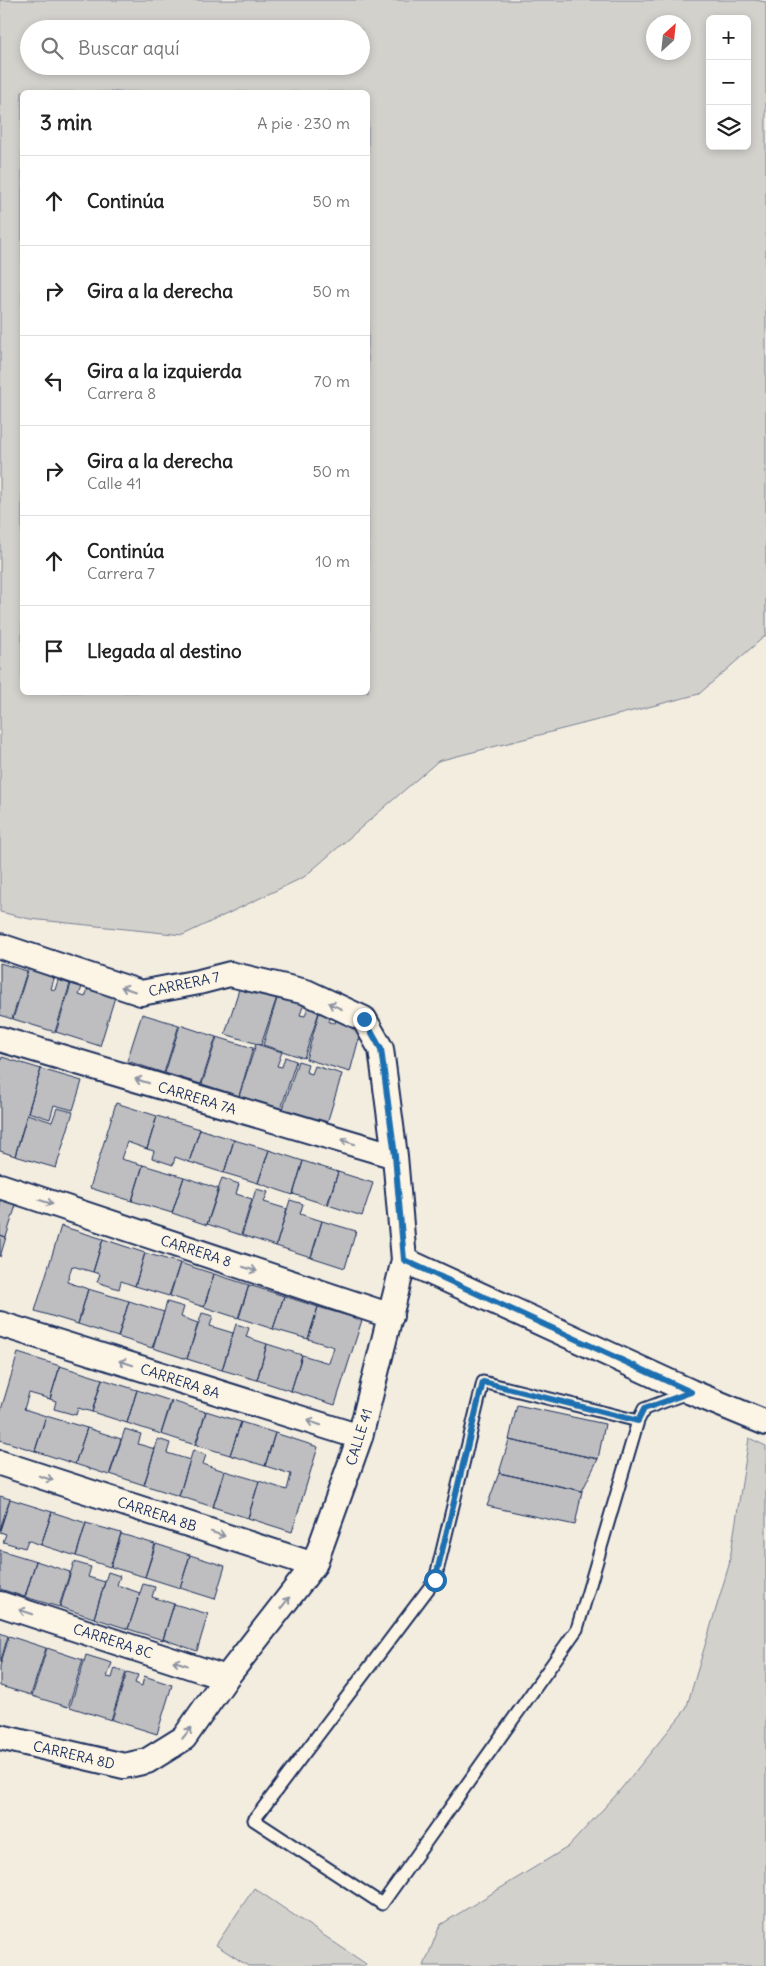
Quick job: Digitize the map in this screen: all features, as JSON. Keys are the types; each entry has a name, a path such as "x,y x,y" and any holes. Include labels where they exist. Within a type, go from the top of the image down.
{"street":[{"name":"CARRERA 7","path":"0,946 141,993 230,974 306,992 364,1019 381,1049"},
{"name":"CARRERA 7A","path":"0,1039 395,1156"},
{"name":"CALLE 41","path":"147,1761 184,1738 226,1678 314,1565 360,1437 404,1260 395,1156 381,1049"},
{"name":"CARRERA 8","path":"0,1186 391,1316"},
{"path":"404,1260 691,1392 766,1424"},
{"name":"CARRERA 8A","path":"0,1324 360,1437"},
{"name":"CARRERA 8B","path":"0,1463 314,1565"},
{"name":"CARRERA 8C","path":"0,1604 226,1678"},
{"name":"CARRERA 8D","path":"0,1737 124,1766 147,1761"}],"lane":[{"path":"638,1421 483,1382 435,1580 254,1820 382,1904 577,1629 638,1421 644,1409 691,1392"}],"shaded area":[{"path":"0,0 755,0 766,2 766,635 699,694 438,761 304,877 183,935 30,919 0,912"},
{"path":"749,1438 766,1446 766,1966 424,1966 440,1925 568,1847 616,1795 686,1709 729,1565"},
{"path":"254,1888 366,1964 365,1966 248,1966 216,1945"}],"building":[{"path":"0,963 27,971 12,1019 0,1015"},
{"path":"29,967 55,975 51,989 55,990 58,980 70,984 55,1032 13,1019"},
{"path":"71,984 82,987 79,995 85,997 88,989 115,997 100,1046 56,1032"},
{"path":"240,986 277,997 261,1045 225,1034"},
{"path":"279,992 305,1001 300,1015 305,1016 308,1006 320,1009 304,1058 263,1045"},
{"path":"320,1010 331,1013 329,1022 335,1023 338,1014 363,1023 350,1072 306,1059"},
{"path":"142,1014 179,1025 164,1073 127,1061"},
{"path":"180,1025 216,1037 201,1084 165,1073"},
{"path":"217,1037 253,1048 239,1096 202,1084"},
{"path":"256,1044 282,1052 277,1066 282,1067 285,1057 296,1061 281,1109 239,1096"},
{"path":"2,1057 41,1069 15,1156 0,1151 0,1064"},
{"path":"298,1061 308,1064 306,1072 312,1074 315,1066 342,1074 327,1123 283,1109"},
{"path":"41,1069 82,1081 73,1110 54,1105 50,1119 28,1112"},
{"path":"116,1103 157,1116 147,1149 127,1142 121,1159 143,1165 132,1201 90,1188"},
{"path":"57,1108 73,1112 56,1168 15,1156 27,1114 52,1122"},
{"path":"157,1116 200,1129 189,1162 175,1157 173,1165 152,1158 154,1151 147,1149"},
{"path":"200,1129 234,1140 224,1173 189,1162"},
{"path":"234,1140 269,1150 258,1183 224,1173"},
{"path":"269,1150 303,1161 293,1195 258,1183"},
{"path":"303,1161 338,1172 327,1205 293,1194"},
{"path":"143,1165 184,1177 172,1213 132,1201"},
{"path":"338,1172 373,1183 362,1216 328,1205"},
{"path":"184,1177 219,1189 207,1225 172,1213"},
{"path":"222,1178 239,1184 236,1194 252,1199 241,1235 207,1224"},
{"path":"256,1189 268,1192 264,1202 287,1209 276,1246 242,1235"},
{"path":"0,1197 17,1202 6,1237 0,1235"},
{"path":"290,1200 303,1204 300,1214 322,1221 311,1257 276,1246"},
{"path":"322,1221 356,1231 345,1268 311,1257"},
{"path":"61,1226 103,1239 93,1272 72,1266 67,1282 88,1289 78,1324 35,1311"},
{"path":"0,1235 6,1237 0,1257"},
{"path":"103,1239 145,1253 135,1286 121,1281 119,1289 97,1282 100,1274 93,1272"},
{"path":"145,1253 180,1263 169,1296 135,1286"},
{"path":"180,1263 214,1274 204,1307 170,1296"},
{"path":"214,1274 249,1285 238,1318 204,1307"},
{"path":"249,1285 284,1296 273,1329 239,1318"},
{"path":"88,1289 129,1301 118,1337 78,1324"},
{"path":"284,1296 318,1307 308,1339 273,1329"},
{"path":"129,1301 164,1312 152,1348 118,1337"},
{"path":"167,1302 184,1307 181,1317 198,1323 187,1359 153,1348"},
{"path":"318,1307 362,1320 335,1405 291,1391 302,1355 329,1363 334,1347 308,1339"},
{"path":"202,1313 213,1316 210,1326 233,1333 222,1370 187,1359"},
{"path":"236,1324 249,1328 246,1337 267,1344 257,1380 222,1370"},
{"path":"267,1344 302,1355 291,1391 257,1380"},
{"path":"18,1353 60,1366 50,1399 29,1393 24,1409 46,1416 35,1451 0,1440 0,1413"},
{"path":"60,1366 102,1379 92,1412 78,1408 76,1415 54,1409 56,1401 50,1399"},
{"path":"102,1379 137,1390 127,1423 92,1412"},
{"path":"137,1390 171,1401 161,1434 127,1423"},
{"path":"172,1401 206,1412 195,1445 161,1434"},
{"path":"517,1405 605,1424 598,1459 509,1440"},
{"path":"206,1411 241,1422 230,1455 196,1445"},
{"path":"46,1416 87,1428 75,1464 35,1451"},
{"path":"241,1422 275,1433 265,1466 230,1455"},
{"path":"87,1428 121,1439 109,1475 75,1464"},
{"path":"125,1429 141,1434 138,1444 155,1449 144,1485 110,1474"},
{"path":"275,1433 318,1447 292,1532 248,1518 259,1481 287,1490 291,1474 265,1466"},
{"path":"158,1439 170,1443 167,1453 190,1460 179,1496 144,1485"},
{"path":"509,1440 598,1459 582,1491 499,1473"},
{"path":"193,1450 206,1455 203,1464 224,1471 213,1507 179,1496"},
{"path":"225,1471 259,1481 248,1518 213,1507"},
{"path":"499,1473 582,1491 575,1525 487,1506"},
{"path":"0,1496 10,1499 0,1530"},
{"path":"10,1499 52,1512 41,1545 28,1540 25,1548 3,1542 6,1534 0,1532 0,1530"},
{"path":"52,1512 86,1523 76,1556 41,1545"},
{"path":"86,1523 121,1533 110,1567 76,1556"},
{"path":"121,1534 155,1544 145,1577 111,1567"},
{"path":"156,1544 190,1555 180,1588 145,1577"},
{"path":"0,1550 36,1561 25,1597 0,1589"},
{"path":"190,1555 225,1566 215,1599 180,1588"},
{"path":"36,1561 70,1572 59,1607 25,1597"},
{"path":"74,1562 91,1567 88,1577 105,1582 94,1618 60,1607"},
{"path":"108,1572 120,1576 117,1585 140,1593 128,1629 94,1618"},
{"path":"143,1584 155,1587 152,1597 174,1604 163,1640 128,1629"},
{"path":"174,1604 208,1614 197,1651 163,1639"},
{"path":"0,1633 8,1636 0,1663"},
{"path":"9,1636 46,1648 31,1695 0,1686 0,1666"},
{"path":"47,1648 83,1660 68,1707 32,1696"},
{"path":"86,1655 112,1663 107,1677 112,1678 115,1668 126,1672 111,1720 70,1707"},
{"path":"127,1672 138,1675 135,1683 142,1686 144,1676 172,1685 157,1734 112,1720"}],"route":[{"path":"364,1019 381,1049 395,1156 404,1260 691,1392 644,1409 638,1421 483,1382 435,1580"}]}
